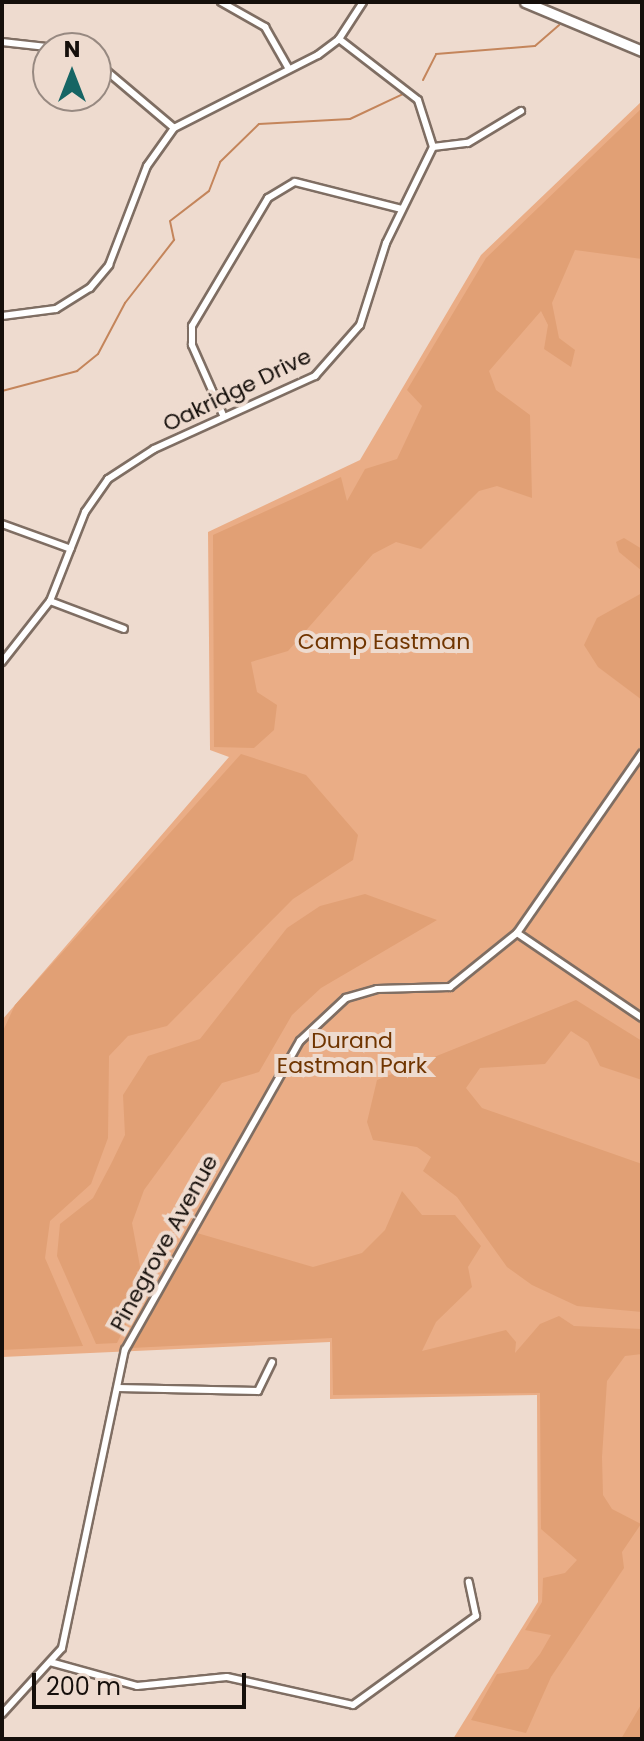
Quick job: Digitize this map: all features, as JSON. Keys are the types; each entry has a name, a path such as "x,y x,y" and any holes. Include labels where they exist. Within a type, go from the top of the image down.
{"main road":[{"path":"525,2 642,51"}],"street":[{"path":"221,2 265,27 289,69"},
{"path":"2,316 56,309 96,283 147,166 174,128 289,69 339,39 363,2"},
{"path":"339,39 418,100 433,147 468,143 521,111"},
{"path":"2,42 32,45"},
{"path":"112,76 174,128"},
{"name":"Oakridge Drive","path":"2,662 50,601 91,500 117,472 223,415 315,376 343,350 360,325 402,209 433,147"},
{"path":"223,415 192,345 192,326 268,198 295,182 402,209"},
{"path":"2,524 71,549"},
{"path":"50,601 124,629"},
{"name":"Pinegrove Avenue","path":"2,1714 62,1648 125,1350 300,1041 346,998 401,989 450,987 517,933 642,753"},
{"path":"517,933 642,1018"},
{"path":"118,1388 258,1391 272,1362"},
{"path":"50,1662 137,1686 227,1677 353,1705 476,1616 469,1582"}],"green space":[{"name":"Durand Eastman Park","path":"642,101 642,1739 453,1739 538,1602 537,1395 330,1399 330,1342 2,1357 2,1020 229,757 210,750 208,532 360,460 481,255"}],"shaded area":[{"path":"642,108 642,259 575,250 552,303 559,338 575,350 571,367 544,349 548,325 541,311 489,371 496,390 530,415 532,498 497,486 479,491 421,549 396,542 373,554 288,651 251,662 257,692 277,705 274,730 254,748 214,747 213,535 341,477 347,501 365,469 397,459 422,406 407,390 486,258"},
{"path":"624,538 642,549 642,571 619,552 616,542"},
{"path":"642,593 642,700 598,667 584,645 597,618"},
{"path":"241,754 306,775 358,835 353,860 293,899 167,1026 128,1036 109,1056 108,1138 91,1184 50,1221 45,1258 83,1346 2,1350 2,1033 15,1005"},
{"path":"365,894 437,920 321,988 292,1015 259,1072 222,1083 144,1190 132,1223 144,1288 117,1343 96,1344 57,1256 60,1224 93,1198 111,1164 125,1135 123,1095 148,1056 200,1039 287,928 320,906"},
{"path":"576,1000 642,1041 642,1080 600,1066 588,1042 571,1031 545,1064 480,1068 466,1088 482,1108 642,1164 642,1312 577,1306 532,1285 507,1267 457,1197 423,1171 431,1157 417,1147 373,1140 367,1122 377,1080"},
{"path":"402,1191 422,1215 455,1215 481,1246 468,1267 472,1287 436,1322 422,1351 506,1330 516,1342 515,1353 540,1324 559,1316 574,1326 642,1329 642,1354 625,1356 607,1381 602,1457 603,1495 612,1509 641,1524 622,1552 624,1568 551,1677 526,1733 471,1720 497,1674 528,1669 540,1654 551,1635 525,1630 542,1602 543,1578 565,1573 577,1560 541,1529 540,1393 333,1395 332,1338 131,1348 197,1233 313,1267 362,1253 385,1230"},
{"path":"642,1703 642,1739 621,1739"}],"waterway":[{"path":"423,80 436,54 535,46 559,25"},
{"path":"2,391 77,371 98,354 125,303 174,240 170,221 209,191 220,162 259,124 350,119 403,94"}],"park label":[{"name":"Camp Eastman","path":"384,642"}]}
